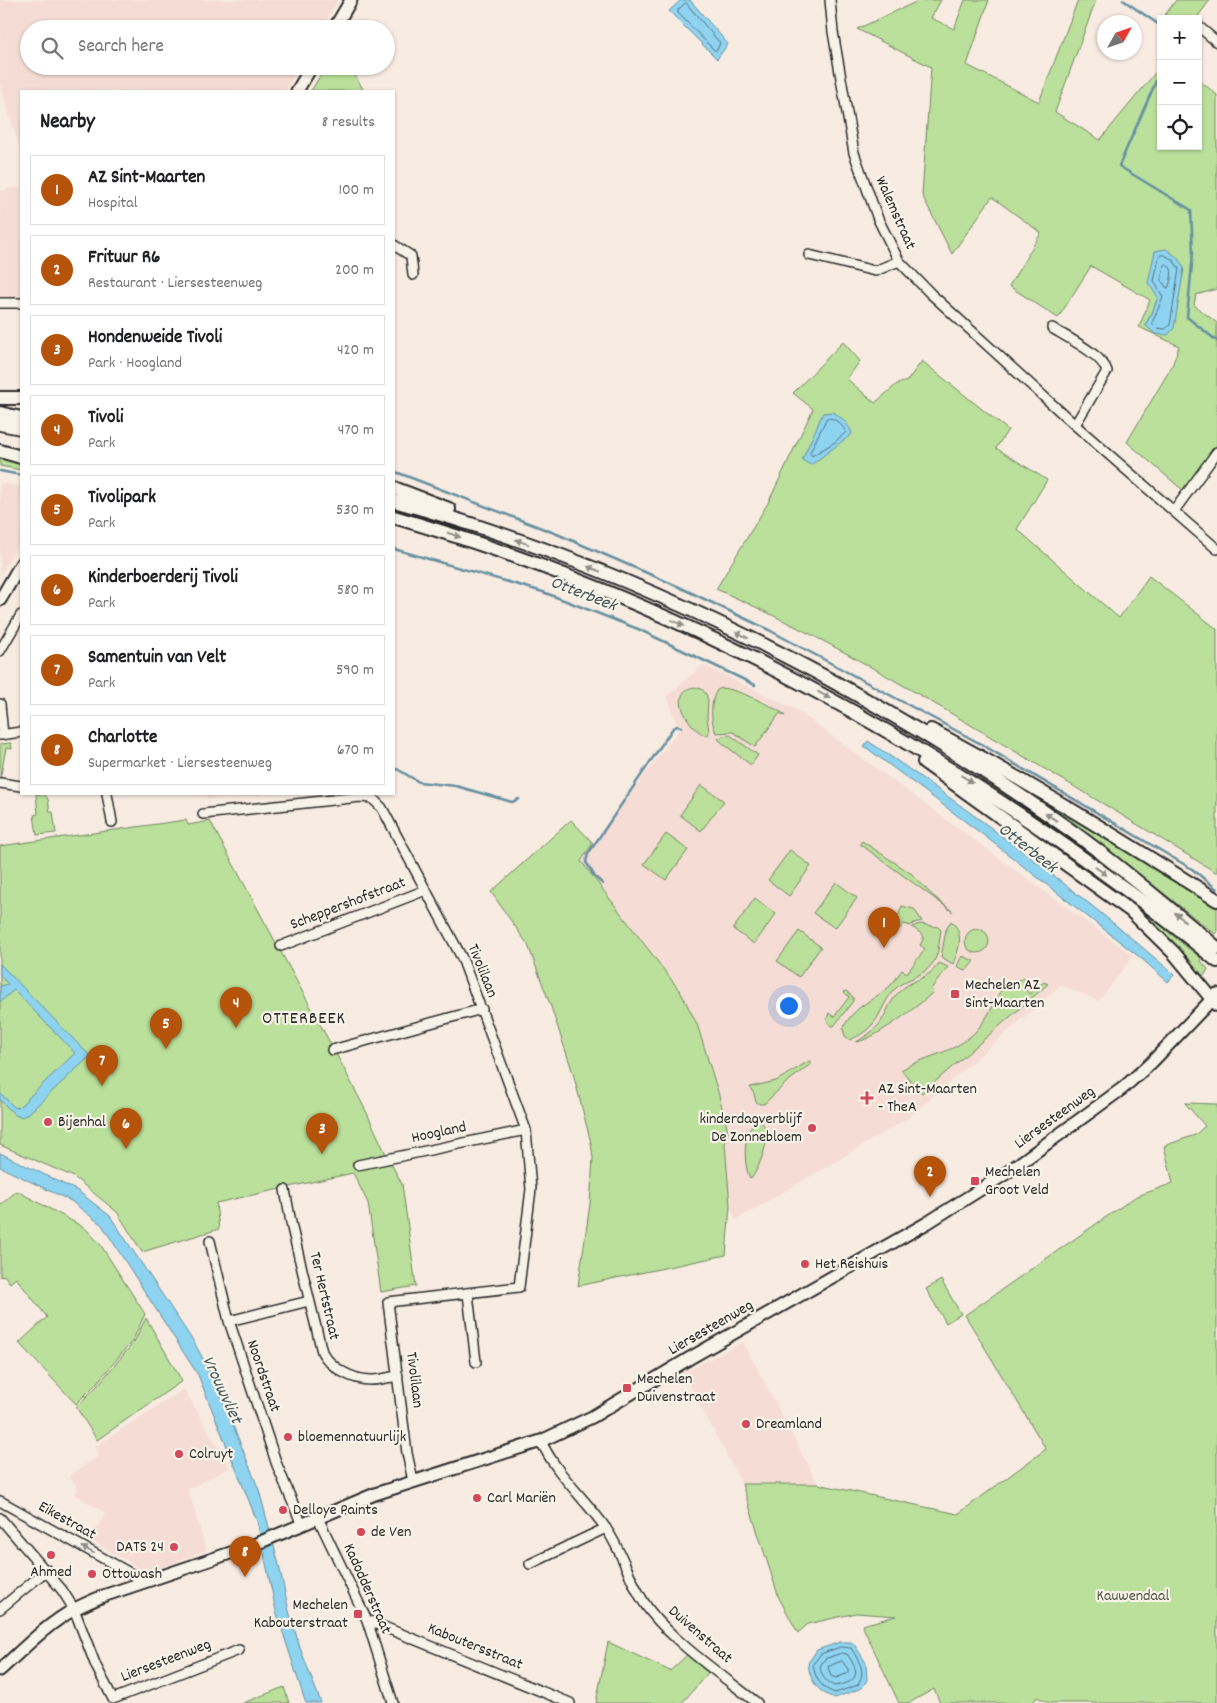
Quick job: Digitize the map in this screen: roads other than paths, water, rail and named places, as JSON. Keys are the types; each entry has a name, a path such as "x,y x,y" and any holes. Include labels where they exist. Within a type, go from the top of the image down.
{"highway":[{"path":"0,398 20,398"},
{"path":"0,414 20,418"},
{"path":"0,424 20,428"},
{"path":"0,451 20,457"},
{"path":"395,488 469,518 481,528"},
{"path":"395,500 481,528 623,581 706,617 786,656 888,712 955,753 1074,833 1123,870 1217,957"},
{"path":"395,517 518,557 634,603 769,667 881,726 978,786 1121,884 1217,957"},
{"path":"395,522 407,521"},
{"path":"888,712 907,716 970,750 1217,900"},
{"path":"881,726 886,736 1131,911 1174,953 1215,999"}],"main road":[{"path":"339,20 351,0"},
{"path":"298,90 307,75"},
{"path":"0,600 20,566"},
{"name":"Liersesteenweg","path":"0,1670 44,1631 74,1609 103,1596 256,1544 366,1498 413,1481 541,1441 592,1417 690,1358 927,1223 1005,1174 1123,1088 1215,999"}],"street":[{"name":"Walemstraat","path":"830,0 833,32 854,153 878,220 900,261 930,293 1217,549"},
{"path":"1202,29 1217,42"},
{"path":"395,246 411,256 413,275"},
{"path":"809,255 875,271 900,261"},
{"path":"0,303 20,302"},
{"path":"1052,328 1097,356 1105,365 1107,371 1075,424"},
{"path":"1174,511 1217,452"},
{"path":"0,651 20,617"},
{"path":"0,704 2,735 20,732"},
{"path":"0,783 20,786"},
{"path":"107,795 112,822"},
{"name":"Tivolilaan","path":"203,814 360,797 372,798 382,808 462,958 526,1130 530,1189 519,1287 388,1302 413,1481"},
{"name":"Scheppershofstraat","path":"281,946 426,890"},
{"path":"332,1050 482,1009"},
{"name":"Hoogland","path":"358,1165 526,1130"},
{"name":"Ter Hertstraat","path":"285,1190 322,1352 331,1364 339,1370 364,1379 398,1376"},
{"name":"Noordstraat","path":"210,1241 229,1321 277,1465 302,1525"},
{"path":"468,1294 476,1362"},
{"name":"Noordstraat","path":"229,1321 309,1301"},
{"name":"Duivenstraat","path":"541,1441 548,1456 563,1478 606,1528 649,1610 685,1646 757,1703"},
{"name":"Eikestraat","path":"0,1501 146,1582"},
{"path":"0,1518 47,1570 74,1609"},
{"name":"Kadodderstraat","path":"318,1518 367,1620 392,1703"},
{"path":"530,1564 606,1528"},
{"path":"0,1607 47,1570"},
{"name":"Liersesteenweg","path":"74,1609 96,1666 113,1698 239,1650"},
{"name":"Kaboutersstraat","path":"367,1620 570,1703"}],"water":[{"path":"681,0 690,0 728,44 717,59 669,11"},
{"path":"1166,249 1178,258 1184,268 1174,328 1168,335 1155,334 1145,325 1158,297 1148,283 1155,251"},
{"path":"833,412 845,422 852,434 811,465 802,460 823,413"},
{"path":"868,741 1022,851 1097,909 1174,975 1168,982 1142,959 982,834 864,746"},
{"path":"0,964 90,1056 27,1115 20,1117 15,1115 0,1100 0,1093 13,1106 19,1107 75,1053 14,990 0,1002 0,986 8,984 0,976"},
{"path":"0,1153 78,1191 110,1216 195,1344 216,1383 259,1490 289,1611 300,1648 321,1703 306,1703 304,1698 276,1611 257,1521 198,1375 102,1225 71,1201 0,1167"},
{"path":"840,1642 851,1642 854,1644 866,1663 867,1680 862,1688 835,1698 823,1693 819,1689 813,1680 808,1663 817,1650"}],"waterway":[{"path":"1123,0 1157,23"},
{"path":"1157,79 1119,166 1191,210 1193,253 1187,317 1217,341"},
{"name":"Otterbeek","path":"0,471 20,475"},
{"path":"396,472 557,534 677,586 769,630 981,744 1192,869 1217,889"},
{"name":"Otterbeek","path":"395,549 543,592 638,629 755,685"},
{"path":"603,884 595,877 586,862 588,854 673,728 681,727"},
{"path":"395,769 419,782 456,786 512,802 519,799"}],"place":[{"name":"AZ Sint-Maarten","path":"884,948"},
{"name":"Mechelen AZ Sint-Maarten","path":"955,994"},
{"name":"Tivoli","path":"236,1028"},
{"name":"Tivolipark","path":"166,1049"},
{"name":"Samentuin van Velt","path":"102,1086"},
{"name":"AZ Sint-Maarten - TheA","path":"867,1098"},
{"name":"Bijenhal","path":"48,1122"},
{"name":"kinderdagverblijf De Zonnebloem","path":"812,1128"},
{"name":"Kinderboerderij Tivoli","path":"126,1149"},
{"name":"Hondenweide Tivoli","path":"322,1154"},
{"name":"Mechelen Groot Veld","path":"975,1181"},
{"name":"Frituur R6","path":"930,1197"},
{"name":"Het Reishuis","path":"805,1264"},
{"name":"Mechelen Duivenstraat","path":"627,1388"},
{"name":"Dreamland","path":"746,1424"},
{"name":"bloemennatuurlijk","path":"288,1437"},
{"name":"Colruyt","path":"179,1454"},
{"name":"Carl Mariën","path":"477,1498"},
{"name":"Delloye Paints","path":"283,1510"},
{"name":"de Ven","path":"361,1532"},
{"name":"DATS 24","path":"174,1547"},
{"name":"Ahmed","path":"51,1555"},
{"name":"Ottowash","path":"92,1574"},
{"name":"Charlotte","path":"245,1577"},
{"name":"Mechelen Kabouterstraat","path":"358,1614"}],"district":[{"name":"OTTERBEEK","path":"304,1019"}],"water label":[{"name":"Vrouwvliet","path":"221,1390"}],"park label":[{"name":"Kauwendaal","path":"1133,1596"}]}
